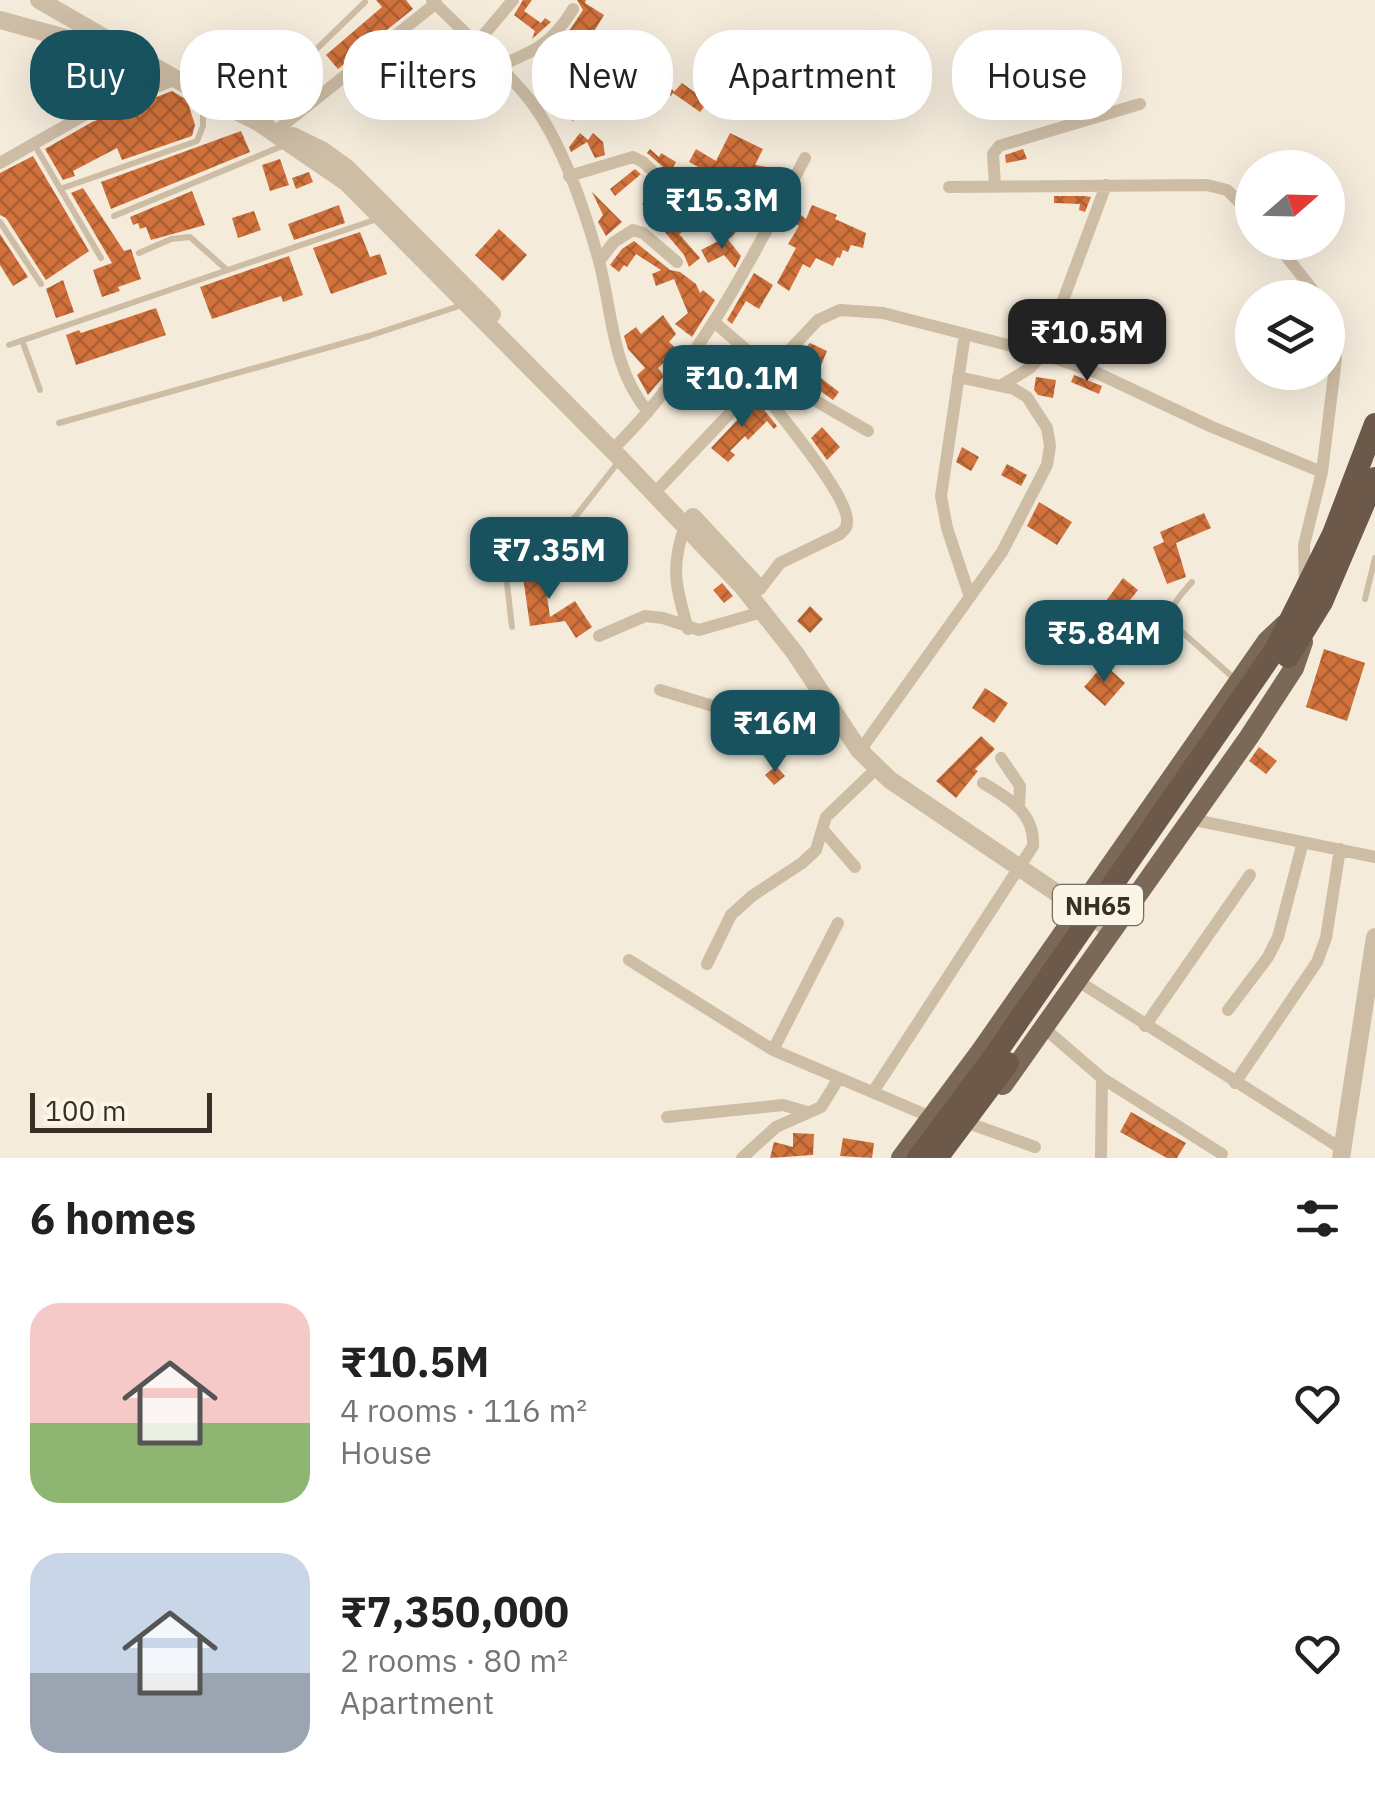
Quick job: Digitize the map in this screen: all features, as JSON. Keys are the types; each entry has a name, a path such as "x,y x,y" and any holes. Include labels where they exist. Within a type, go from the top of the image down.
{"highway":[{"name":"NH65","path":"1301,621 1306,593 1375,424"},
{"name":"NH65","path":"938,1158 1014,1054 1282,654 1375,478"},
{"name":"NH65","path":"918,1158 1282,654"}],"main road":[{"path":"902,1158 1266,641 1301,621"},
{"path":"949,1158 1113,931 1294,668 1301,621"}],"street":[{"path":"39,0 92,30"},
{"path":"54,0 106,30"},
{"path":"488,30 513,0"},
{"path":"279,129 434,1 462,30"},
{"path":"512,60 540,48 562,27 573,9"},
{"path":"0,20 36,30"},
{"path":"160,70 178,80"},
{"path":"0,163 122,98 178,80"},
{"path":"512,81 542,117 569,176 599,261 610,330 622,368 635,396 648,412"},
{"path":"995,186 993,154 999,146 1140,104"},
{"path":"259,120 306,140 348,168 505,335 620,450 662,486 760,589 883,774"},
{"path":"279,129 346,182 465,304 505,335"},
{"path":"569,176 634,157 702,218"},
{"path":"620,450 735,291 805,158"},
{"path":"1000,386 1022,374 1043,354 1106,185"},
{"path":"949,187 1218,186 1235,198"},
{"path":"599,261 614,242 633,230 643,233 677,262"},
{"path":"662,486 818,320 840,310 883,313 1043,354 1095,372 1212,427 1322,472"},
{"path":"714,322 802,393 868,431"},
{"path":"965,334 941,496 970,597"},
{"path":"864,745 1002,552 1048,465 1047,428 1027,397 1014,389 958,377"},
{"path":"757,385 834,489 847,518 840,534 780,563 760,589"},
{"path":"1306,593 1302,570 1304,545 1322,472 1332,390"},
{"path":"620,450 762,612 795,653 840,724 883,774 1113,931"},
{"path":"685,526 675,559 675,578 688,629"},
{"path":"600,636 645,616 663,618 688,629 710,628 762,612"},
{"path":"660,690 810,735 840,724"},
{"path":"873,1092 1033,846 1034,838 1019,806 1020,786 1002,758"},
{"path":"706,964 740,904 802,863 816,850 826,817 883,774"},
{"path":"983,782 1019,806"},
{"path":"1190,819 1375,858"},
{"path":"823,830 855,867"},
{"path":"1228,1010 1268,958 1278,937 1304,842"},
{"path":"1235,1083 1317,962 1326,938 1340,849"},
{"path":"1145,1026 1250,875"},
{"path":"773,1050 838,923"},
{"path":"1078,980 1342,1153 1375,937"},
{"path":"629,960 773,1050 931,1117"},
{"path":"1044,1028 1102,1078 1222,1154"},
{"path":"742,1158 776,1127 821,1107 839,1078"},
{"path":"1101,1158 1102,1078"},
{"path":"667,1117 782,1104 807,1112"},
{"path":"974,1125 1035,1147"}],"lane":[{"path":"114,216 279,129 293,72 365,2"},
{"path":"60,189 197,142 203,120"},
{"path":"34,143 101,258"},
{"path":"9,345 380,218"},
{"path":"0,222 40,284"},
{"path":"139,253 180,236 190,237 228,270"},
{"path":"59,423 369,336 465,304"},
{"path":"22,340 40,390"},
{"path":"512,627 507,558 576,516 620,450"},
{"path":"1365,598 1375,558"},
{"path":"1192,582 1174,603 1172,622 1238,681"}],"building":[{"path":"376,0 406,0 413,9 387,30 355,30 382,7"},
{"path":"523,0 532,0 524,11 541,23 545,18 551,22 542,30 534,30 514,15"},
{"path":"577,0 586,0 604,15 595,30 570,30 583,10"},
{"path":"343,40 343,65 338,69 326,55"},
{"path":"682,83 693,91 693,107 673,93"},
{"path":"172,91 180,96 180,120 193,120 192,136 122,160 117,148 63,180 45,149 97,120 160,120 160,96"},
{"path":"241,131 250,152 111,209 101,182"},
{"path":"580,133 588,140 593,133 603,142 605,155 595,158 587,142 571,152 569,147"},
{"path":"730,133 763,149 755,165 772,168 763,191 722,172 713,189 704,184 710,173 689,162 696,149 716,161"},
{"path":"650,149 659,157 661,153 676,162 670,173 647,153"},
{"path":"1023,149 1027,159 1006,163 1005,155"},
{"path":"33,156 89,251 46,280 6,218 0,215 0,173"},
{"path":"280,159 289,185 270,191 262,165"},
{"path":"635,169 641,174 615,196 610,189"},
{"path":"309,172 313,182 296,189 292,178"},
{"path":"83,188 124,251 131,249 141,279 102,297 93,270 112,263 71,193"},
{"path":"656,188 663,194 657,206 672,218 681,212 694,224 679,234 700,258 689,267 659,225 662,221 642,204"},
{"path":"192,191 205,225 151,240 146,227 133,225 130,217"},
{"path":"592,192 622,222 606,236 598,222 603,215"},
{"path":"1054,196 1091,197 1085,212 1079,210 1080,204 1054,203"},
{"path":"718,204 742,224 731,238 711,222 711,213"},
{"path":"339,205 345,223 294,240 288,224"},
{"path":"812,205 866,233 863,248 851,245 833,266 816,258 810,268 803,264 789,291 777,283 796,248 788,244 799,226 785,217 790,207 806,219"},
{"path":"254,211 261,230 238,238 232,218"},
{"path":"499,229 527,255 503,281 475,255"},
{"path":"360,232 370,257 380,254 387,274 331,294 313,248"},
{"path":"0,234 28,277 13,286 0,265"},
{"path":"726,237 741,256 735,268 724,255 708,263 701,250"},
{"path":"634,241 670,270 696,284 700,293 703,290 715,300 692,337 675,324 688,313 674,279 656,286 652,274 661,270 636,254 619,272 610,265"},
{"path":"289,256 303,295 283,302 281,296 212,319 200,287"},
{"path":"754,273 773,285 759,309 746,301 732,324 727,320"},
{"path":"63,280 74,312 56,318 46,289"},
{"path":"156,308 166,335 76,365 66,335"},
{"path":"663,315 676,334 669,342 678,350 658,368 664,376 648,395 637,375 645,368 628,349 624,336 636,327 641,334"},
{"path":"810,343 827,351 817,375 839,392 833,400 802,378 808,371 799,367 806,352 803,350"},
{"path":"736,354 754,370 745,380 727,362"},
{"path":"1074,375 1102,386 1099,394 1071,382"},
{"path":"1036,377 1056,380 1053,398 1038,395 1034,390"},
{"path":"756,400 777,426 774,429 767,421 748,440 745,436 730,451 735,455 728,462 711,448"},
{"path":"822,427 840,447 827,460 811,438"},
{"path":"962,447 979,457 971,471 956,462"},
{"path":"1007,464 1027,475 1021,486 1001,475"},
{"path":"1039,502 1072,522 1057,545 1027,526"},
{"path":"1204,513 1211,528 1176,543 1186,577 1167,584 1153,547 1164,542 1160,532"},
{"path":"598,557 608,574 594,582 584,566"},
{"path":"542,560 550,617 575,601 592,627 576,638 565,621 530,626 521,563"},
{"path":"1123,578 1138,590 1126,605 1150,625 1158,616 1169,629 1153,649 1103,605"},
{"path":"722,583 733,596 724,603 713,590"},
{"path":"810,606 823,619 810,633 797,621"},
{"path":"1324,649 1365,663 1347,721 1306,707"},
{"path":"1104,664 1125,683 1105,706 1084,687"},
{"path":"985,688 1008,703 994,723 972,708"},
{"path":"981,736 995,749 975,769 978,771 956,798 936,781"},
{"path":"1259,747 1277,761 1266,774 1249,761"},
{"path":"776,766 785,776 774,785 765,775"},
{"path":"1131,1112 1186,1143 1177,1158 1167,1158 1120,1132"},
{"path":"793,1133 814,1134 813,1155 770,1158 774,1142 793,1147"},
{"path":"843,1138 874,1143 872,1158 840,1156"}]}
